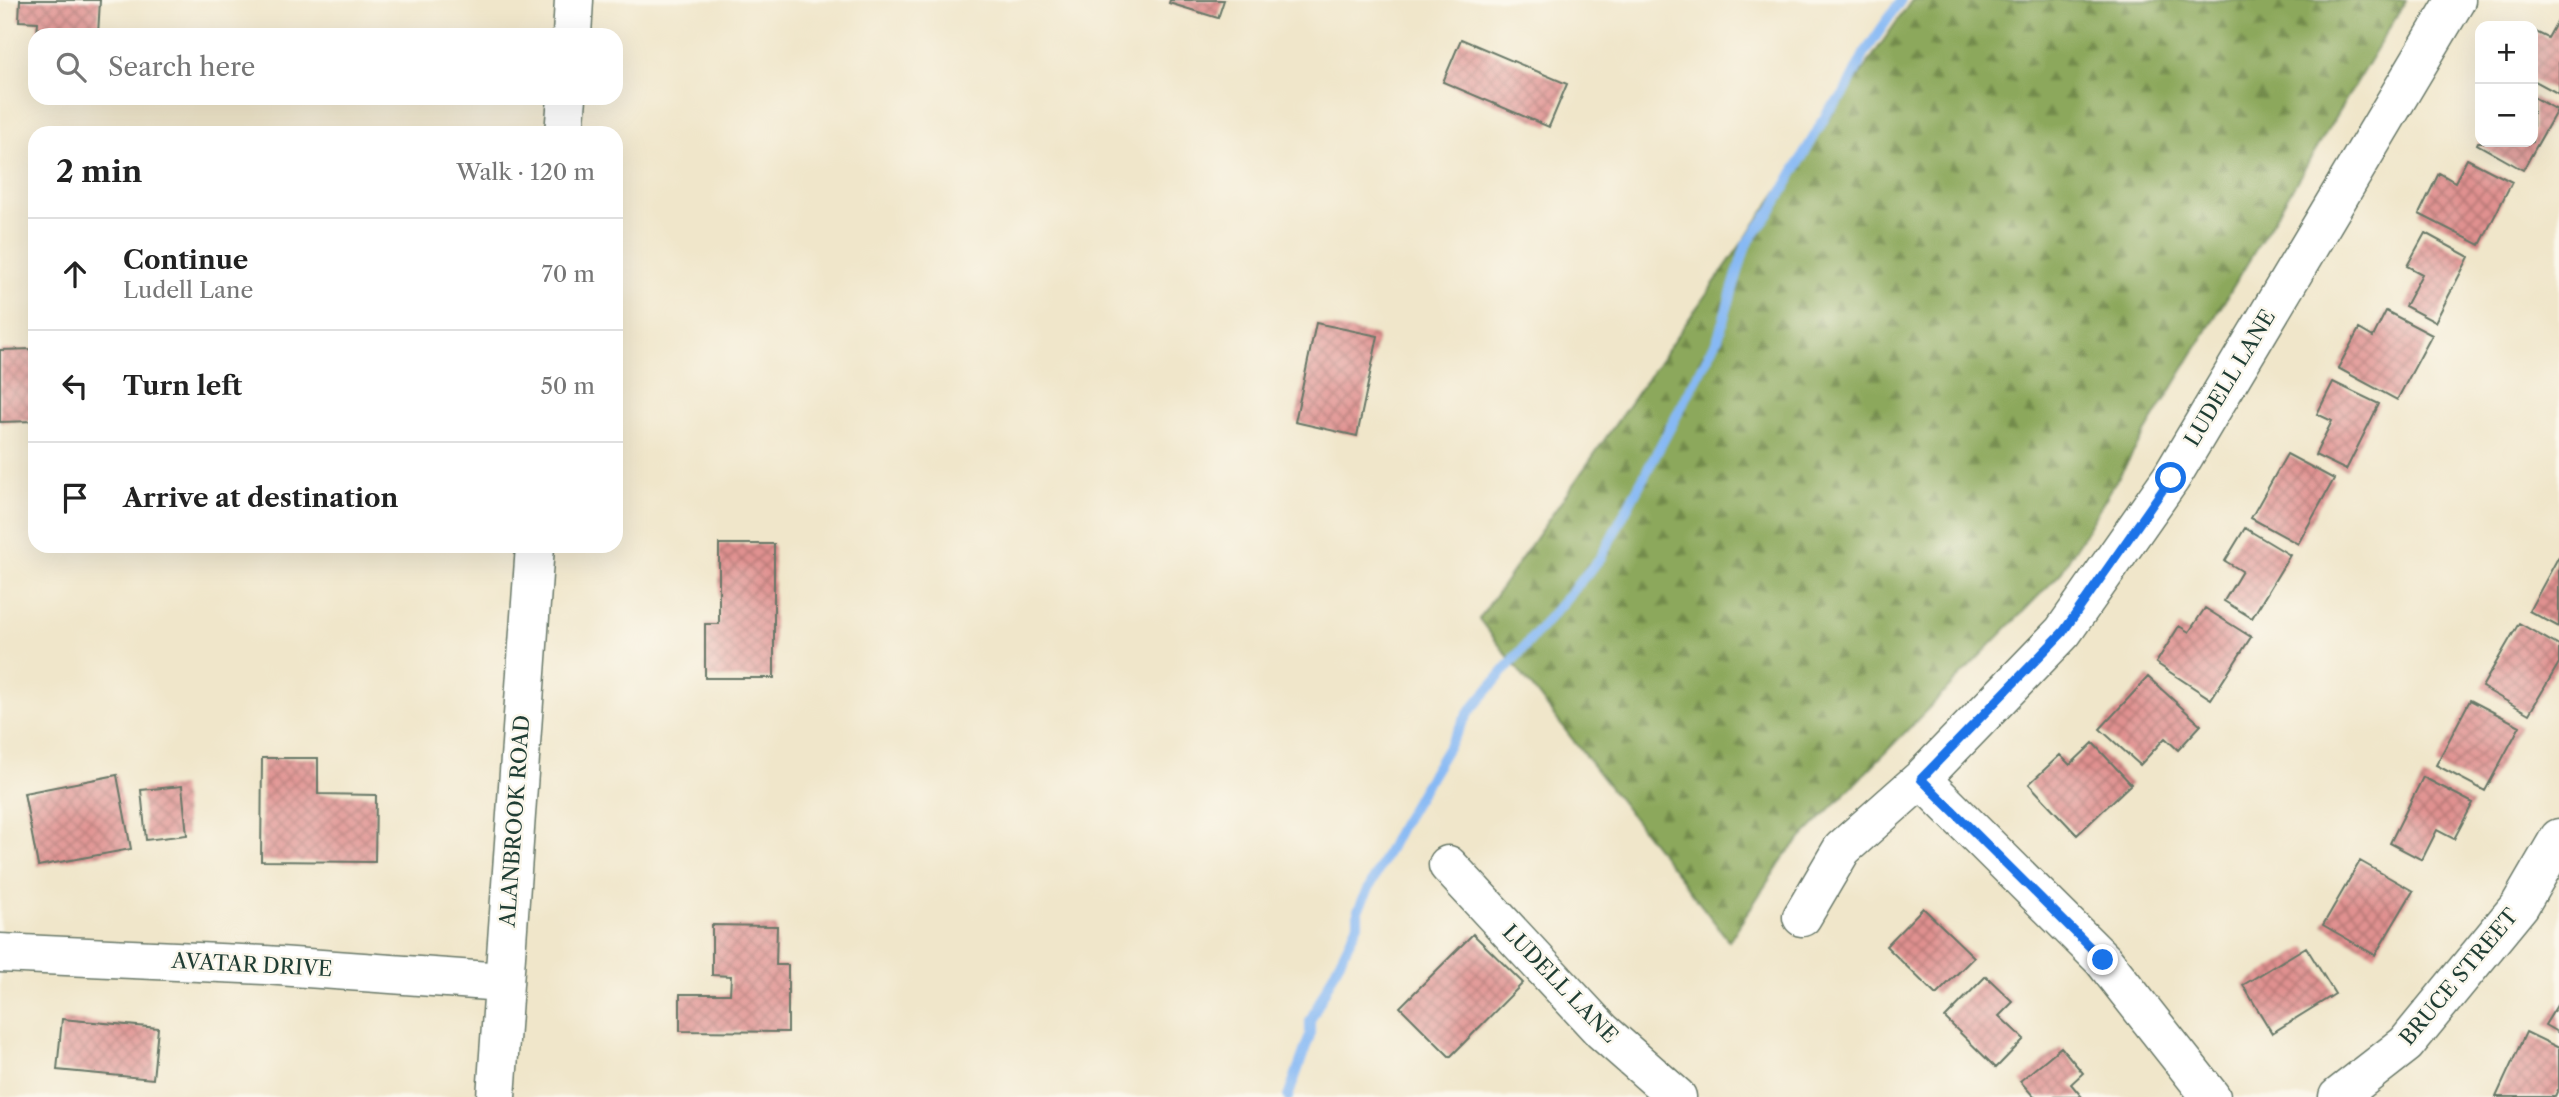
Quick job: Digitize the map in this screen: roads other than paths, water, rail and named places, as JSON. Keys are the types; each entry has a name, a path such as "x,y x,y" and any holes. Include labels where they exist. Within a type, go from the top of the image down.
{"street":[{"path":"572,28 574,0"},
{"name":"LUDELL LANE","path":"1802,917 1842,849 1921,779 2063,632 2171,478 2456,0"},
{"path":"565,126 567,105"},
{"name":"ALANBROOK ROAD","path":"496,1097 534,553"},
{"path":"1921,779 2103,960 2211,1097"},
{"name":"BRUCE STREET","path":"2338,1097 2406,1044 2520,905 2559,838"},
{"name":"LUDELL LANE","path":"1448,865 1602,1031 1677,1097"},
{"name":"AVATAR DRIVE","path":"0,953 265,965 503,982"}],"waterway":[{"path":"1288,1097 1310,1035 1310,1021 1358,924 1358,910 1400,827 1469,712 1601,557 1718,338 1746,245 1774,207 1829,110 1843,96 1864,54 1901,0"}]}
